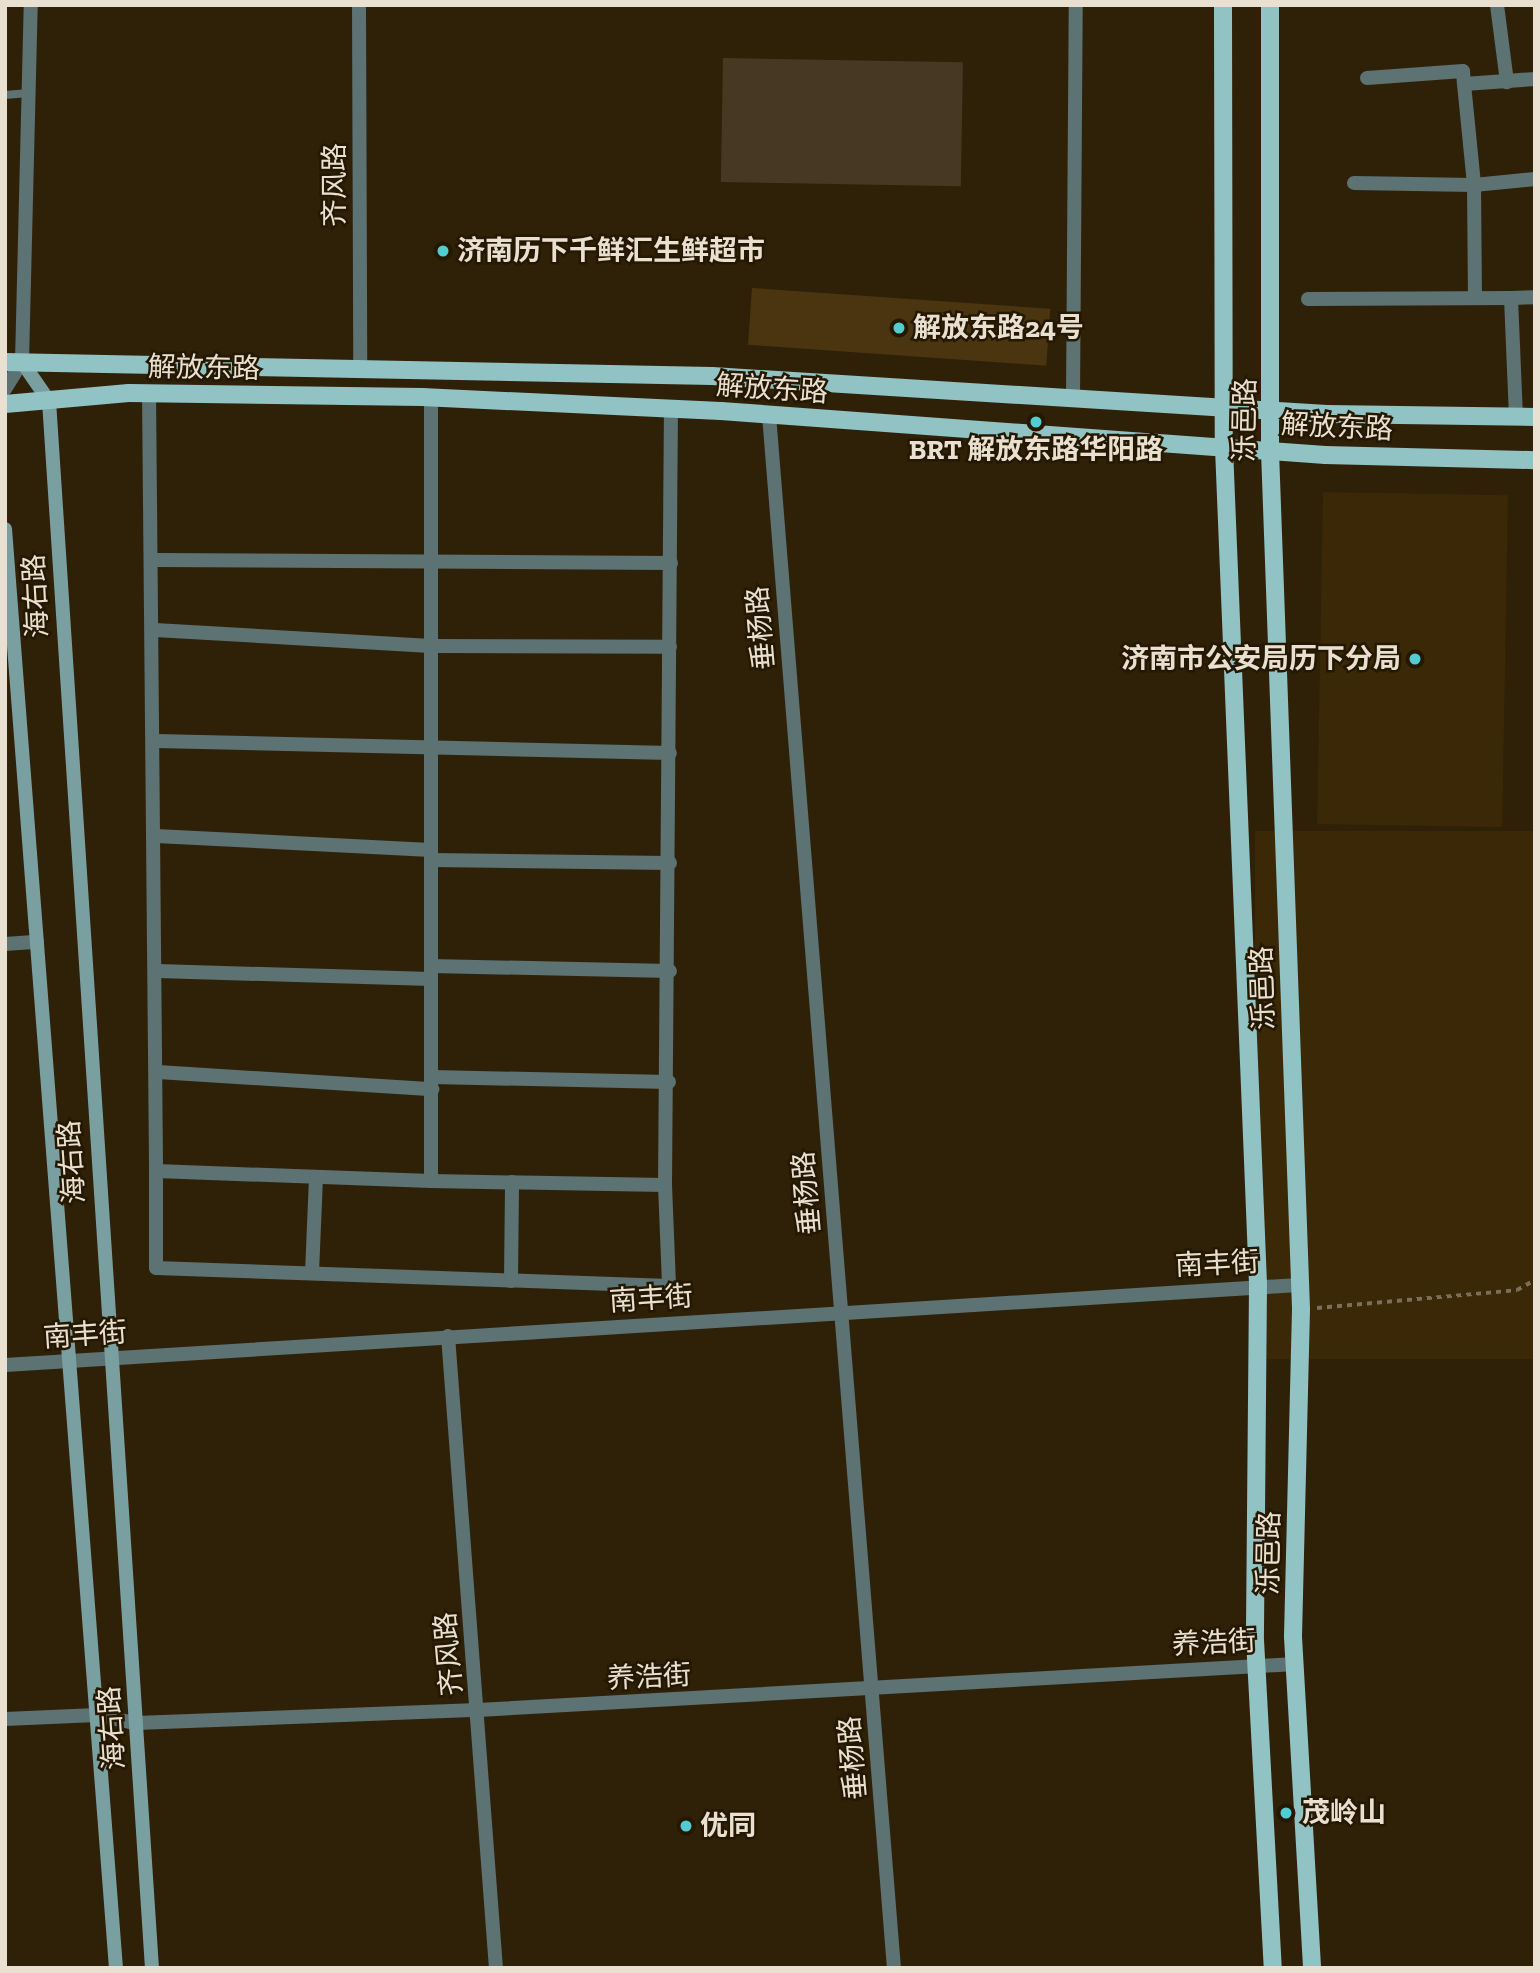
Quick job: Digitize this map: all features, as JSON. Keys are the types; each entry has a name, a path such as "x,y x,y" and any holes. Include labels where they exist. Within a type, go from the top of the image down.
{"main road":[{"name":"泺邑路","path":"1223,5 1224,448 1258,1285 1256,1664 1273,1968"},
{"name":"泺邑路","path":"1270,5 1273,410 1270,450 1301,1309 1295,1664 1312,1968"},
{"name":"解放东路","path":"14,362 360,365 712,376 1273,410 1535,417"},
{"path":"14,362 49,401"},
{"name":"解放东路","path":"5,404 149,393 431,397 769,415 1224,448 1535,460"},
{"name":"海右路","path":"49,401 152,1968"},
{"name":"海右路","path":"5,529 72,1361 116,1968"}],"street":[{"path":"5,389 14,362 29,93 31,5"},
{"name":"齐风路","path":"359,5 360,365"},
{"path":"1073,397 1076,5"},
{"path":"1497,5 1507,82"},
{"path":"1367,78 1463,71 1474,185 1475,296"},
{"path":"1464,84 1535,79"},
{"path":"1354,183 1474,185 1535,179"},
{"path":"1308,299 1535,297"},
{"path":"1511,298 1516,417"},
{"path":"149,393 154,560 158,971 156,1268 669,1286 665,1185 670,971 671,409"},
{"path":"431,397 431,1181"},
{"name":"垂杨路","path":"769,415 894,1968"},
{"path":"154,560 671,563"},
{"path":"155,630 431,646 670,647"},
{"path":"156,741 670,753"},
{"path":"156,836 431,855 670,863"},
{"path":"5,944 37,942"},
{"path":"158,971 670,971"},
{"path":"158,1072 432,1083 669,1082"},
{"path":"156,1171 431,1181 665,1185"},
{"path":"312,1273 316,1177"},
{"path":"511,1281 512,1182"},
{"name":"南丰街","path":"5,1365 1258,1285 1300,1285"},
{"name":"齐风路","path":"448,1336 496,1968"},
{"name":"养浩街","path":"5,1719 97,1715 136,1723 478,1710 872,1691 1256,1664 1295,1664"}],"lane":[{"path":"5,95 29,93"}],"path":[{"path":"1301,1309 1517,1290 1535,1280"}],"shaded area":[{"path":"723,58 963,62 961,186 721,182"},
{"name":"济南市公安局历下分局","path":"1323,492 1508,495 1502,827 1317,824"},
{"path":"1255,831 1535,831 1535,1359 1255,1359"}],"building":[{"name":"解放东路24号","path":"752,288 1050,309 1046,366 748,345"}],"place":[{"name":"济南历下千鲜汇生鲜超市","path":"443,251"},
{"name":"解放东路24号","path":"899,328"},
{"name":"BRT 解放东路华阳路","path":"1036,422"},
{"name":"济南市公安局历下分局","path":"1415,659"},
{"name":"茂岭山","path":"1286,1813"},
{"name":"优同","path":"686,1826"}]}
